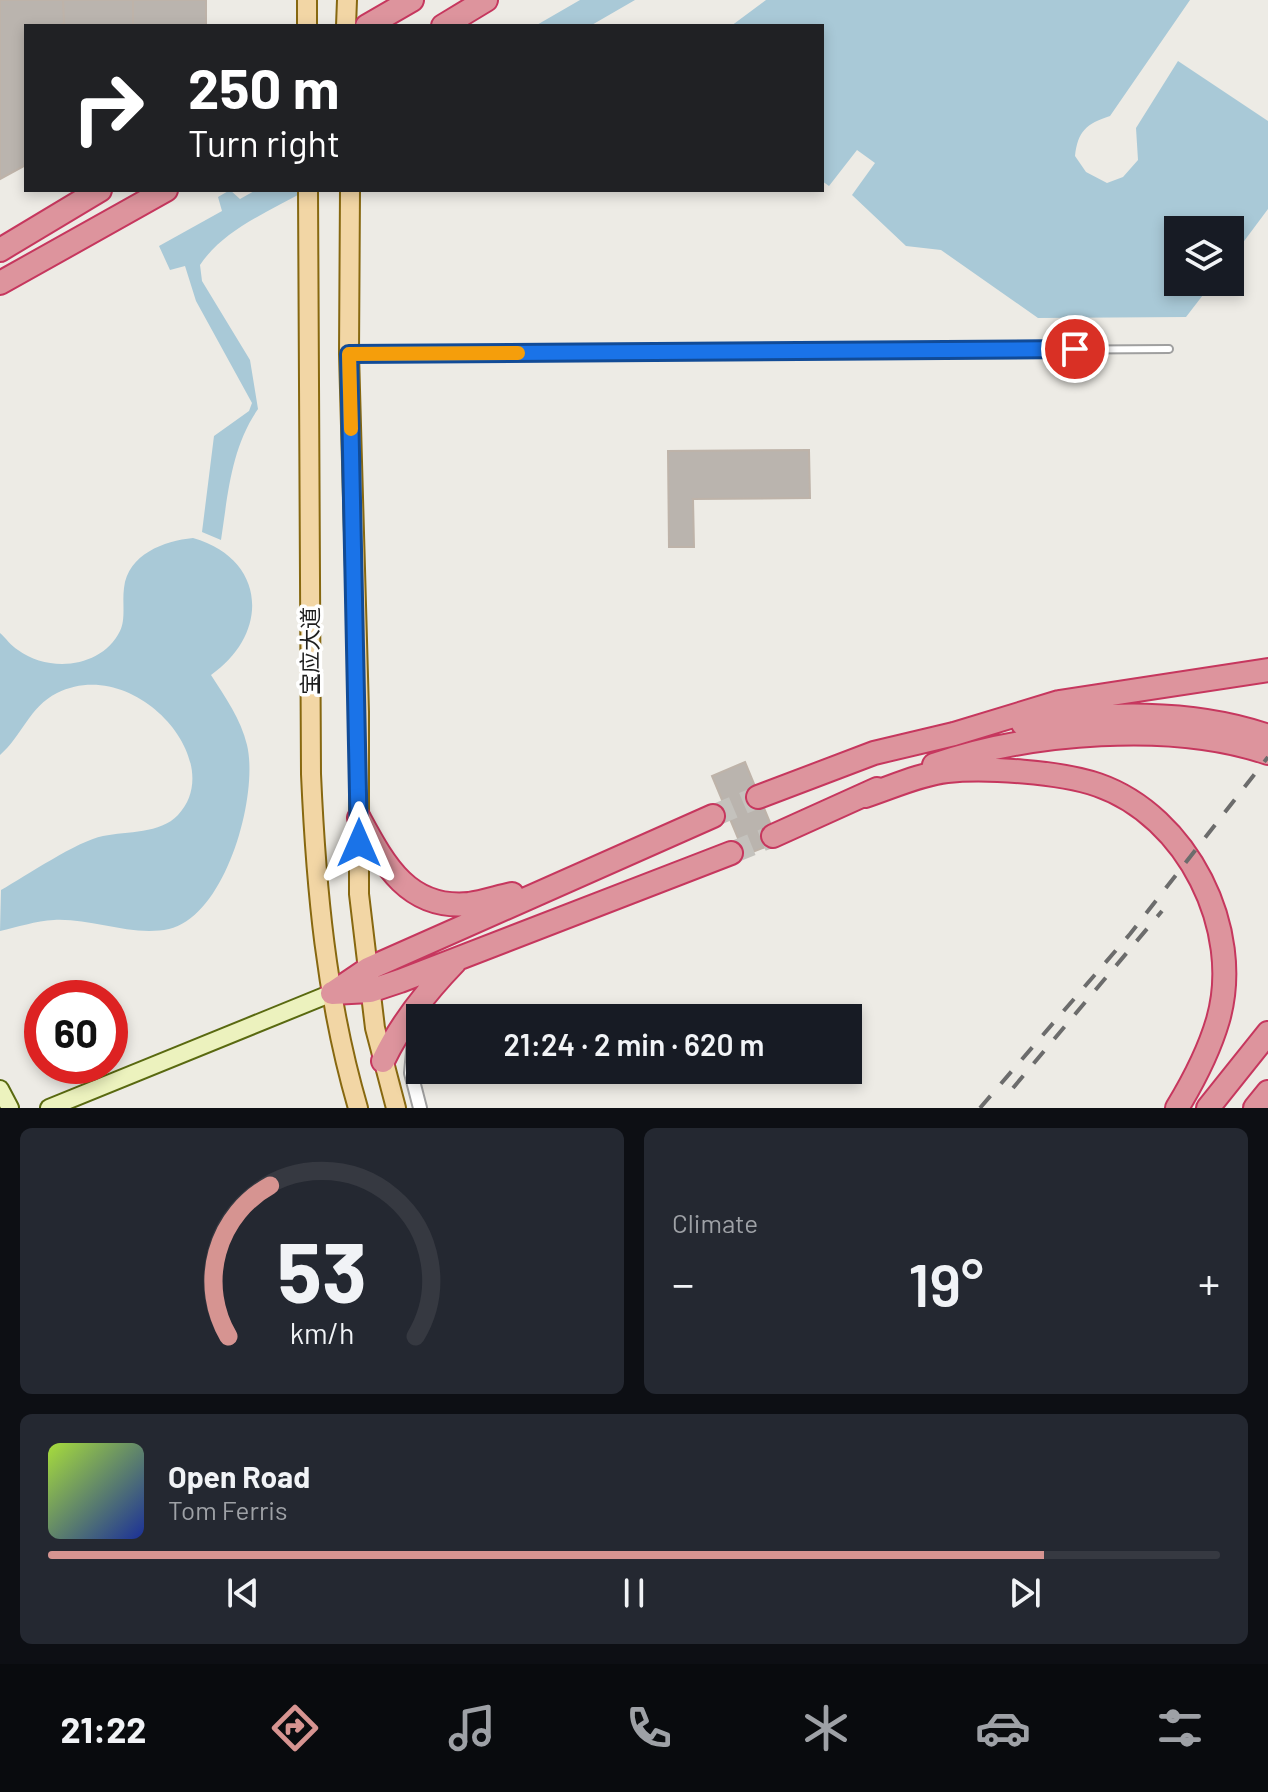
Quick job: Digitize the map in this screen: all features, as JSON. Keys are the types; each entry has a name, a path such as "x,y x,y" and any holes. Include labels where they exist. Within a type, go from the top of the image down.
{"highway":[{"path":"370,24 412,0"},
{"path":"446,24 486,0"},
{"path":"0,250 97,192"},
{"path":"0,283 162,192"},
{"path":"758,797 874,753 954,734 1059,702 1268,670"},
{"path":"954,734 1080,716 1163,717 1264,743"},
{"path":"773,836 907,774 1003,745 1077,734 1164,735 1264,743"},
{"path":"865,796 945,771 1052,774 1099,785 1134,804 1175,840 1202,881 1216,917 1224,966 1219,1017 1202,1064 1177,1108"},
{"path":"369,980 556,885 713,816"},
{"path":"359,818 385,867 403,886 420,897 468,904 556,885"},
{"path":"332,993 369,980 459,958 731,853"},
{"path":"418,1004 459,958"},
{"path":"383,1061 406,1020"},
{"path":"1208,1108 1268,1033"},
{"path":"1255,1108 1268,1092"}],"main road":[{"path":"307,0 307,24"},
{"path":"346,24 347,0"},
{"name":"宝应大道","path":"350,192 349,354 359,894 383,1061 396,1108"},
{"name":"宝应大道","path":"308,194 311,774 315,867 332,993 358,1108"}],"street":[{"path":"49,1108 332,993"},
{"path":"414,1084 420,1108"},
{"path":"0,1089 10,1108"}],"lane":[{"path":"349,354 1169,349"}],"water":[{"path":"580,0 635,0 593,24 538,24"},
{"path":"766,0 1190,0 1110,116 1095,122 1081,134 1075,156 1086,172 1107,183 1123,177 1138,160 1136,128 1178,61 1268,121 1268,209 1244,241 1244,216 1164,216 1164,296 1202,296 1186,317 1038,318 941,250 906,246 852,195 875,163 857,150 829,186 824,182 824,24 734,24"},
{"path":"227,192 232,192 240,199 252,192 303,192 235,231 200,265 202,281 250,360 258,409 236,455 221,540 202,532 214,436 249,411 252,403 196,301 185,266 170,270 159,246 222,211 218,197"},
{"path":"193,538 217,548 235,562 247,580 252,599 251,619 243,639 230,658 211,675 241,726 249,767 243,822 222,878 207,902 189,919 169,929 141,931 54,920 0,931 1,890 92,839 153,829 171,821 191,793 191,768 182,742 166,719 143,700 116,688 86,685 47,699 0,755 0,633 18,650 44,662 74,663 101,653 112,643 122,626 124,588 132,566 159,546"}],"building":[{"path":"0,0 206,0 206,24 24,24 24,166 0,179"},
{"path":"63,0 133,0 133,24 64,23"},
{"path":"809,450 810,498 693,499 694,547 669,547 668,451"},
{"path":"745,762 778,842 745,855 712,776"}],"tunnel":[{"path":"713,816 758,797"},
{"path":"731,853 773,836"}],"railway":[{"path":"980,1108 1130,934 1268,757"},
{"path":"1013,1088 1162,911"}],"slow traffic":[{"path":"351,429 349,354 518,353"}],"route":[{"path":"359,843 359,712 349,354 1075,349"}]}
